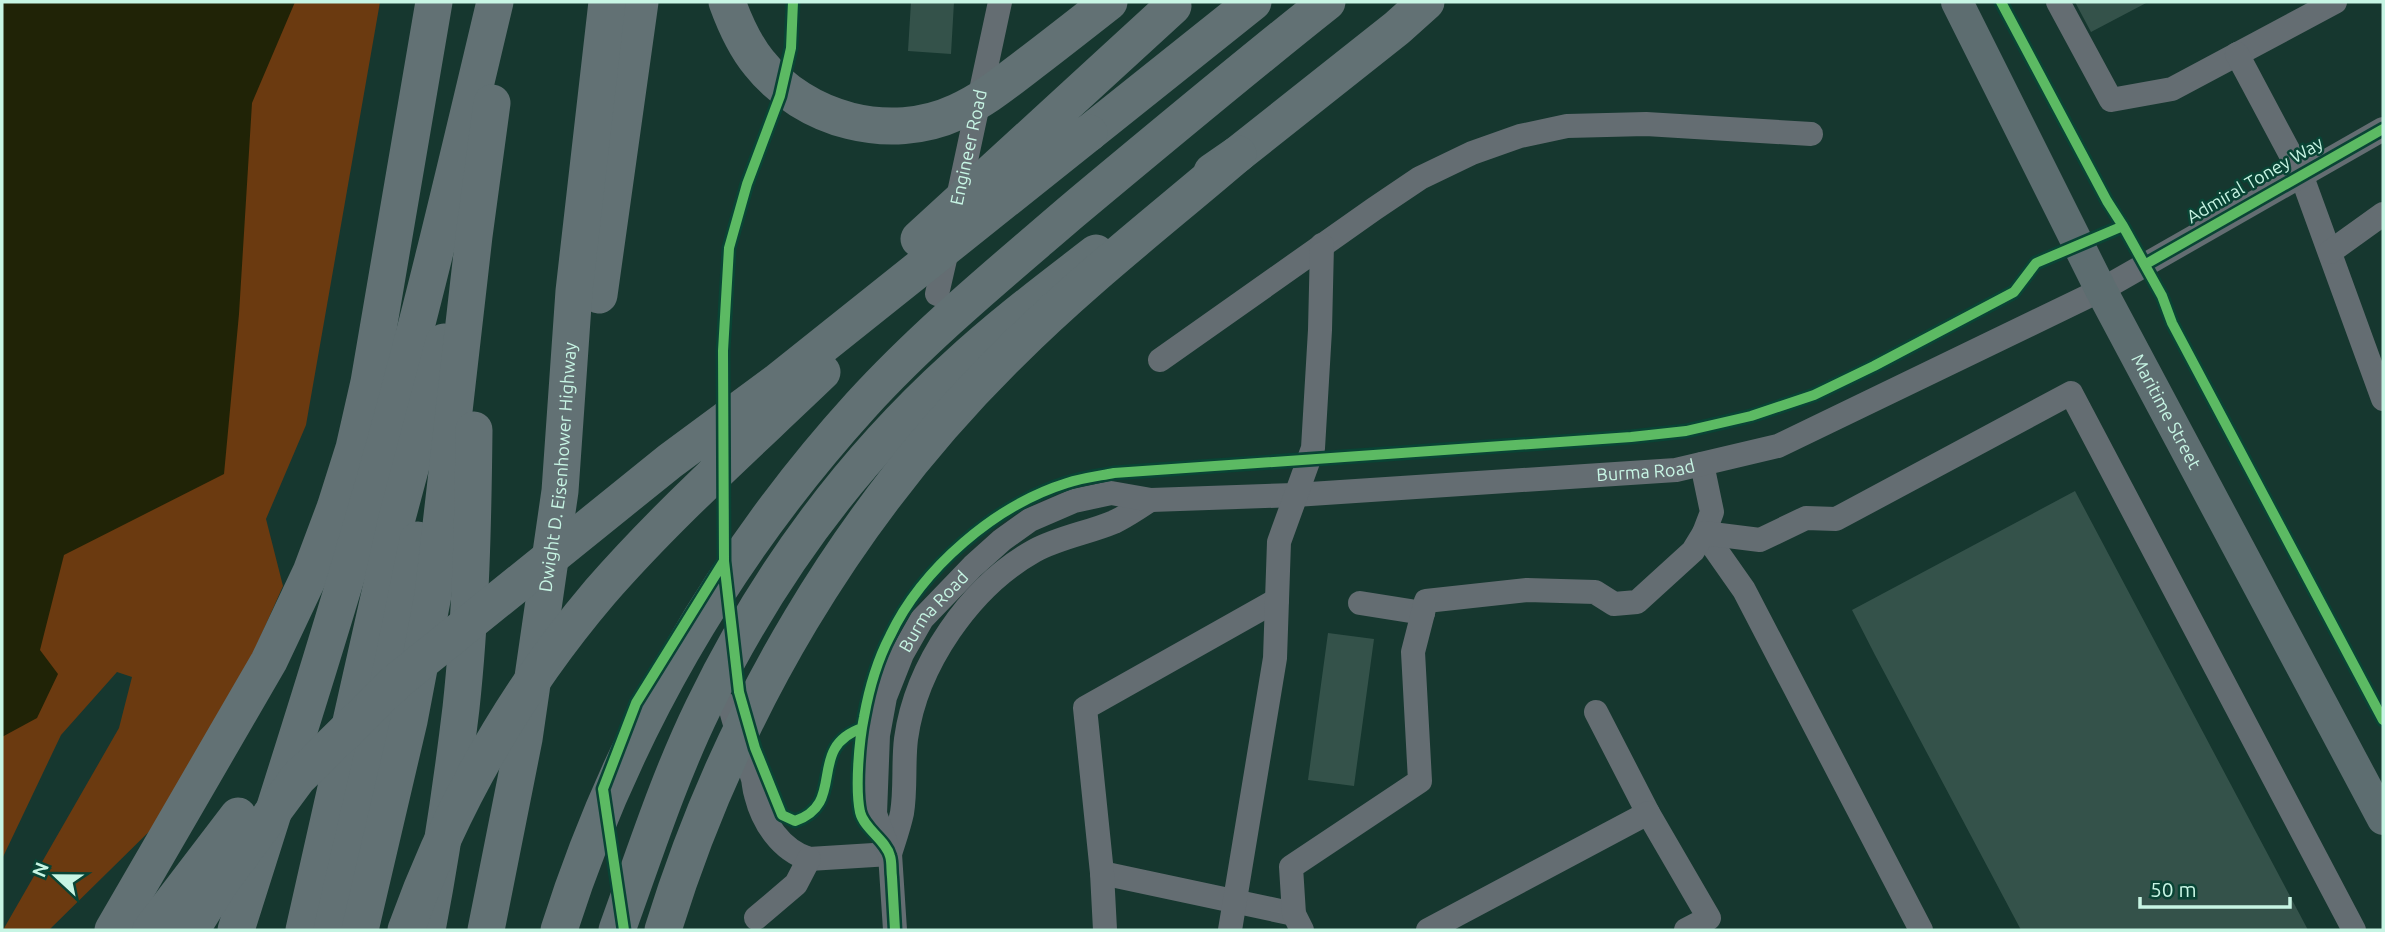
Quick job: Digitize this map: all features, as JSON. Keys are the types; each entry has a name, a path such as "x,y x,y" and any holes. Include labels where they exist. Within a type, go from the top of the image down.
{"highway":[{"path":"236,925 313,688 382,455 424,298 495,2"},
{"path":"332,930 404,612 451,366 507,2"},
{"name":"Dwight D. Eisenhower Highway","path":"486,930 524,739 560,491 575,291 607,2"},
{"path":"560,491 599,292 640,2"},
{"path":"727,2 749,50 785,90 818,110 836,117 875,126 895,126 935,120 970,106 1011,78 1109,2"},
{"path":"670,461 879,276 1177,2"},
{"path":"191,930 220,881 298,778 396,682 670,461 777,382 1253,2"},
{"path":"559,930 607,800 659,690 751,540 805,470 863,403 957,310 1176,124 1327,2"},
{"path":"663,930 700,822 755,702 808,607 869,516 951,415 1012,351 1076,291 1238,154 1426,2"},
{"path":"113,930 269,661 303,591 331,519 354,447 369,382 431,19"},
{"path":"406,930 442,841 489,749 541,667 600,593 665,524 832,363 1088,133"},
{"path":"617,930 668,791 706,701 763,599 809,529 837,494 893,429 933,388 989,338 1121,234 1238,154"},
{"path":"304,930 396,522 478,202"},
{"path":"360,930 409,721 433,595 478,202"},
{"path":"427,930 442,849 461,706 469,597 478,202"},
{"path":"151,930 241,813 298,778"}],"main road":[{"name":"Maritime Street","path":"1957,2 2101,290 2383,819"}],"street":[{"name":"Engineer Road","path":"937,294 1000,2"},
{"path":"2058,2 2111,100 2172,89 2335,2"},
{"path":"2237,54 2301,174 2383,398"},
{"path":"1160,360 1420,178 1472,153 1520,136 1567,126 1646,124 1811,134"},
{"name":"Admiral Toney Way","path":"2101,290 2383,128"},
{"path":"2330,252 2383,214"},
{"path":"1230,930 1275,658 1279,542 1313,448 1322,245"},
{"name":"Burma Road","path":"895,930 890,854 902,813 906,739 925,673 973,600 1008,568 1035,550 1072,534 1114,522 1151,500 1295,495 1676,470 1778,446 2101,290"},
{"path":"1704,533 1760,540 1806,518 1836,519 2071,393 2354,930"},
{"path":"1102,873 1236,901 1298,922 1291,867 1420,781 1412,653 1426,601 1527,590 1595,592 1614,604 1637,602 1693,551 1704,533 1712,512 1702,464"},
{"path":"1704,533 1744,590 1921,930"},
{"path":"1105,930 1102,873 1085,708 1277,600"},
{"path":"1360,603 1423,612"},
{"path":"730,706 754,781 756,796 768,825 786,846 809,859 890,854"},
{"path":"1595,712 1648,813 1712,924 1686,930"},
{"path":"1428,930 1648,813"},
{"path":"756,918 796,884 809,859"}],"shaded area":[{"path":"2,2 380,2 306,425 266,519 283,586 219,730 168,813 49,930 3,930 119,728 132,677 117,672 61,735 2,859"},
{"path":"2,2 295,2 252,103 239,314 224,474 64,555 40,650 58,674 37,718 2,737"}],"building":[{"path":"911,2 954,2 951,54 908,51"},
{"path":"2075,2 2148,2 2091,32"},
{"path":"2075,491 2308,930 2021,930 1875,655 1852,610"},
{"path":"1328,633 1374,639 1354,786 1308,780"}],"cycle path":[{"path":"624,930 603,789 636,703 724,561 723,351 729,248 747,184 780,96 791,48 793,2"},
{"path":"2001,2 2123,226"},
{"path":"2146,264 2383,129"},
{"path":"895,930 890,856 862,818 859,802 861,739 871,686 890,636 921,586 964,542 1014,507 1067,483 1114,473 1631,437 1686,431 1751,416 1814,395 1874,366 2014,292 2036,263 2123,226 2383,720"},
{"path":"724,561 739,692 755,748 782,815 795,821 811,813 820,802 835,748 845,737 862,728"}]}
